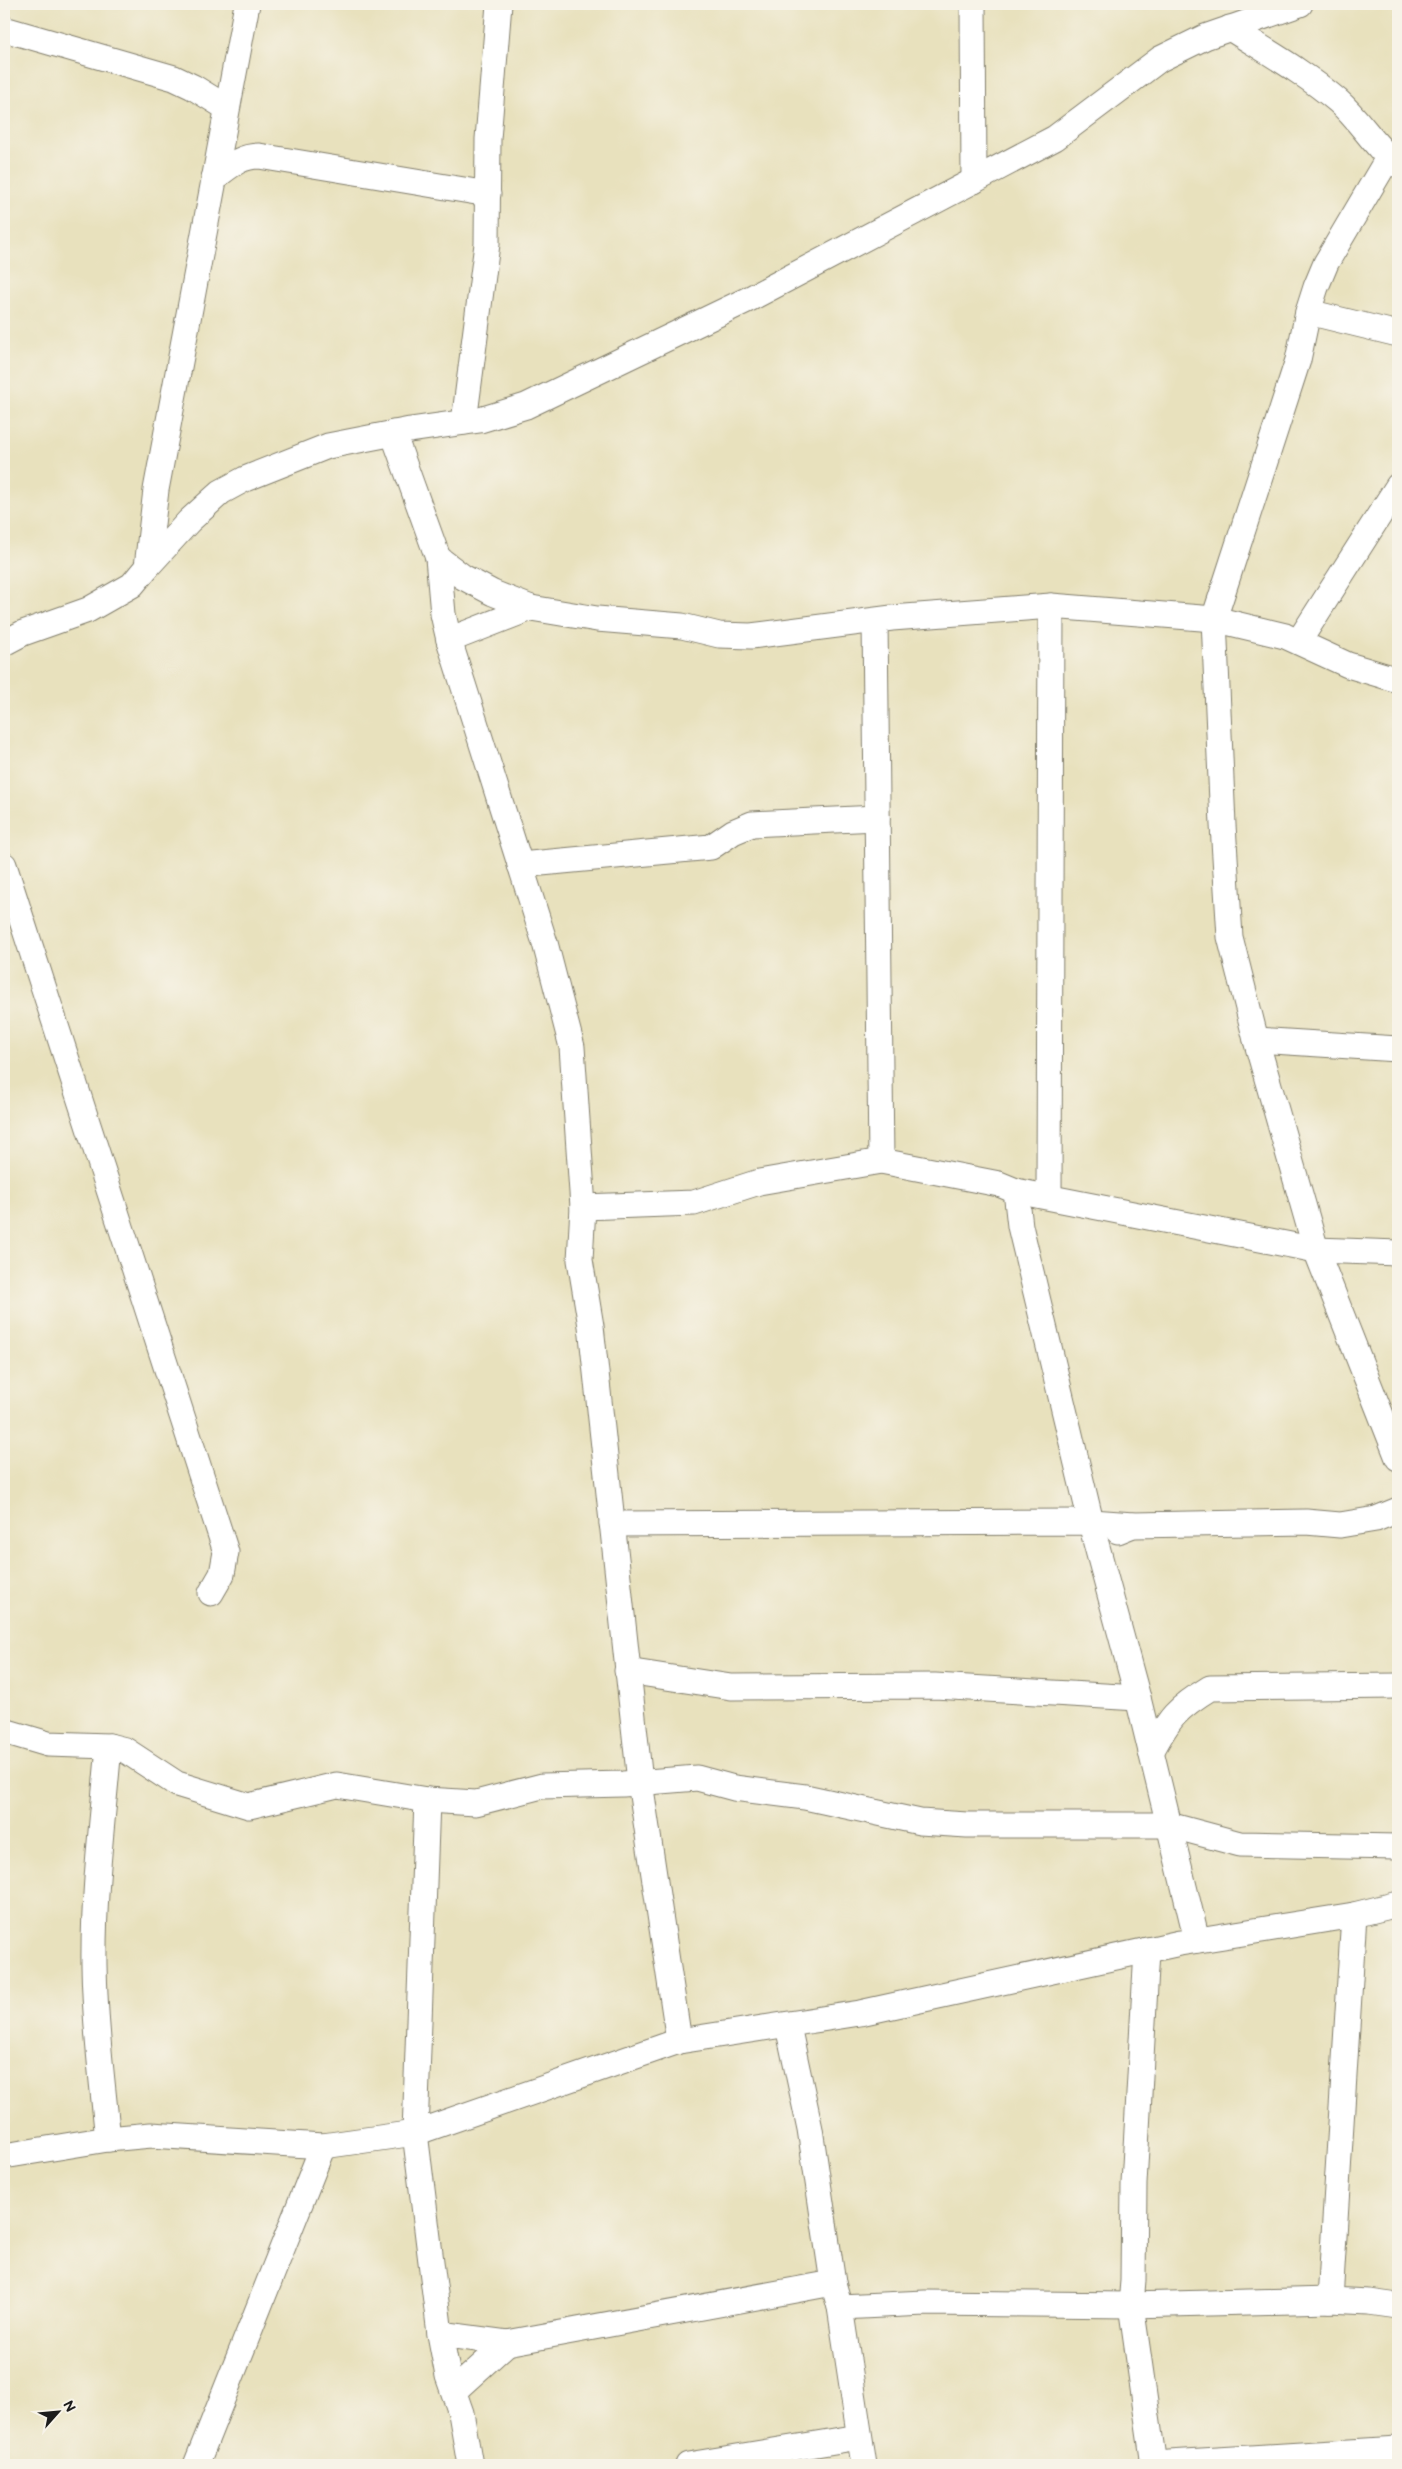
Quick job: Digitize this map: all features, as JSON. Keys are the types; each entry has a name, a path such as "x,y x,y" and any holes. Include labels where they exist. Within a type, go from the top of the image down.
{"street":[{"path":"147,567 156,490 247,4"},
{"path":"464,422 487,244 488,139 499,4"},
{"path":"973,4 974,181"},
{"path":"4,643 24,633 88,610 132,585 189,521 221,492 237,483 328,446 393,433 464,422 526,406 751,298 1055,138 1160,59 1230,28 1254,22 1300,4"},
{"path":"1230,28 1336,100 1356,118 1374,144 1393,161 1326,263 1308,312 1298,360 1214,619 1222,825 1230,937 1256,1040 1316,1250 1398,1458"},
{"path":"4,29 174,78 193,87 227,108"},
{"path":"214,178 236,161 249,156 259,156 488,194"},
{"path":"1308,312 1398,334"},
{"path":"393,433 438,558 443,614 450,640 546,943 572,1047 583,1207 580,1260 591,1326 640,1782 679,2041"},
{"path":"1299,641 1398,486"},
{"path":"438,558 471,581 531,608 597,620 682,626 719,635 751,636 875,622 1051,606 1214,619 1299,641 1348,665 1398,680"},
{"path":"1049,1196 1051,606"},
{"path":"450,640 531,608"},
{"path":"875,622 881,1161"},
{"path":"520,865 711,847 733,832 752,824 877,818"},
{"path":"4,865 226,1552 222,1574 211,1593"},
{"path":"1256,1040 1398,1049"},
{"path":"583,1207 694,1203 759,1182 881,1161 1316,1250 1398,1253"},
{"path":"1016,1190 1020,1226 1094,1532 1138,1698 1198,1940"},
{"path":"612,1524 1094,1532 1133,1525 1306,1522 1340,1525 1376,1519 1398,1510"},
{"path":"627,1672 731,1687 935,1686 1138,1698"},
{"path":"1151,1752 1167,1722 1184,1704 1210,1688 1398,1686"},
{"path":"4,1731 48,1744 109,1746 125,1750 177,1784 249,1806 337,1785 427,1800 476,1803 542,1786 697,1778 734,1788 805,1797 920,1822 967,1825 1169,1825 1240,1844 1398,1847"},
{"path":"108,2139 96,2026 94,1964 96,1895 109,1746"},
{"path":"427,1800 415,2134 440,2334 448,2376 462,2413 470,2465"},
{"path":"4,2156 108,2139 151,2135 323,2146 415,2134 679,2041 788,2026 860,2013 1147,1950 1354,1915 1398,1904"},
{"path":"1330,2300 1354,1915"},
{"path":"1147,1950 1134,2184 1131,2305 1153,2465 1398,2449"},
{"path":"788,2026 810,2129 833,2283 840,2307 864,2465"},
{"path":"196,2465 323,2146"},
{"path":"440,2334 507,2343 833,2283"},
{"path":"840,2307 925,2303 1131,2305 1330,2300 1398,2306"},
{"path":"454,2390 507,2343"},
{"path":"688,2465 859,2437"}]}
